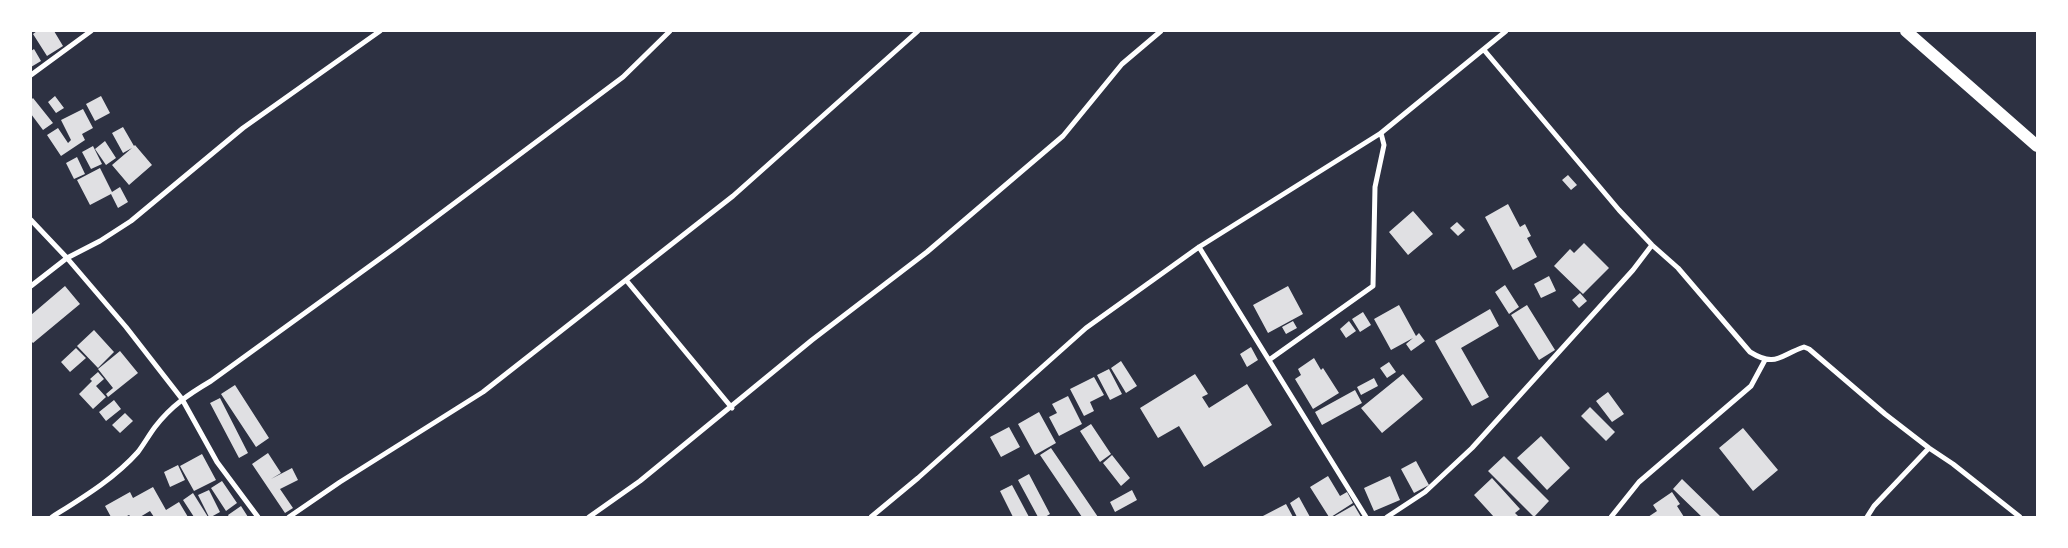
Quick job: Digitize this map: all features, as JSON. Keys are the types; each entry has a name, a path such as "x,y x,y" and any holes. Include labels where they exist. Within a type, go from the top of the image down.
{"main road":[{"path":"1906,31 2037,146"}],"street":[{"path":"31,76 91,31"},
{"path":"52,517 81,499 121,469 138,451 155,426 182,399 211,381 396,248 616,83 670,31"},
{"path":"290,517 340,482 483,392 734,196 918,31"},
{"path":"589,517 640,481 732,408 812,340 927,252 1063,136 1122,64 1161,31"},
{"path":"871,517 918,478 1086,328 1200,247 1381,133 1506,31"},
{"path":"31,286 67,258 100,241 131,221 243,128 379,32"},
{"path":"1484,50 1619,210 1678,268 1750,352 1765,360 1779,359 1804,347 1810,349 1885,414 2020,517"},
{"path":"1269,360 1373,286 1375,187 1384,145 1381,133"},
{"path":"31,220 67,258 126,327 182,399 217,462 258,517"},
{"path":"1388,517 1425,492 1472,448 1633,270 1652,244"},
{"path":"1200,247 1366,517"},
{"path":"626,280 732,408"},
{"path":"1611,517 1639,482 1751,386 1765,360"},
{"path":"1867,517 1874,506 1929,448"}],"building":[{"path":"37,31 54,31 63,46 47,56 33,34"},
{"path":"34,49 41,61 31,67 31,51"},
{"path":"55,96 64,108 56,113 48,102"},
{"path":"101,96 110,113 95,121 86,104"},
{"path":"33,98 53,123 43,130 31,114 31,100"},
{"path":"83,109 93,128 82,134 85,140 61,156 47,135 58,128 68,143 71,140 61,120"},
{"path":"123,127 134,146 152,165 129,185 112,165 132,148 123,153 112,133"},
{"path":"105,141 116,158 106,165 95,149"},
{"path":"93,146 102,164 91,169 82,152"},
{"path":"77,157 85,174 74,179 66,163"},
{"path":"100,168 112,192 120,187 128,202 118,208 111,194 90,205 77,180"},
{"path":"1568,175 1577,185 1571,190 1562,180"},
{"path":"1508,204 1520,227 1525,224 1531,236 1527,238 1537,257 1513,270 1485,217"},
{"path":"1413,211 1433,234 1408,255 1389,232"},
{"path":"1457,222 1465,230 1458,236 1450,228"},
{"path":"1584,243 1609,268 1583,294 1554,266 1570,249 1574,253"},
{"path":"1549,276 1556,291 1541,298 1534,284"},
{"path":"1505,285 1519,307 1509,314 1495,292"},
{"path":"65,286 80,304 33,343 31,341 31,315"},
{"path":"1288,286 1303,314 1268,333 1253,305"},
{"path":"1580,293 1587,301 1579,308 1572,300"},
{"path":"1399,305 1416,336 1419,333 1425,341 1411,351 1406,344 1413,338 1391,350 1374,319"},
{"path":"1527,305 1555,350 1539,360 1511,315"},
{"path":"1490,309 1499,326 1461,348 1489,397 1472,406 1435,341"},
{"path":"1363,312 1371,325 1360,332 1352,319"},
{"path":"1293,321 1297,328 1286,334 1282,327"},
{"path":"1349,321 1356,331 1346,338 1340,329"},
{"path":"94,330 114,352 98,368 77,346"},
{"path":"1251,347 1258,360 1247,367 1240,354"},
{"path":"76,348 86,358 70,372 61,362"},
{"path":"120,351 138,373 108,397 106,394 113,388 98,369"},
{"path":"1314,358 1321,370 1323,368 1339,393 1313,409 1295,379 1301,375 1298,369"},
{"path":"1121,361 1137,386 1126,393 1111,368"},
{"path":"1389,362 1396,372 1387,378 1380,368"},
{"path":"1109,369 1122,394 1110,400 1097,375"},
{"path":"98,372 104,379 96,386 106,397 93,409 79,394"},
{"path":"1195,374 1208,394 1202,397 1209,408 1247,384 1272,425 1204,467 1179,426 1158,438 1140,408"},
{"path":"1403,374 1423,399 1382,433 1361,408"},
{"path":"1094,377 1104,395 1090,402 1094,411 1084,416 1070,389"},
{"path":"1374,378 1378,386 1361,395 1357,387"},
{"path":"235,385 269,438 256,447 221,394"},
{"path":"1355,390 1362,403 1322,425 1315,412"},
{"path":"1608,392 1624,414 1612,422 1596,401"},
{"path":"1068,396 1082,424 1059,436 1049,417 1057,413 1052,404"},
{"path":"220,398 248,453 239,458 210,403"},
{"path":"114,400 121,409 106,421 99,412"},
{"path":"1590,407 1615,432 1606,441 1581,416"},
{"path":"1039,412 1056,443 1035,455 1018,424"},
{"path":"125,413 133,421 120,433 112,425"},
{"path":"1091,424 1111,454 1100,462 1080,431"},
{"path":"1009,427 1020,447 1001,457 990,437"},
{"path":"1743,428 1778,470 1753,491 1719,448"},
{"path":"1541,436 1570,468 1547,490 1517,458"},
{"path":"1051,448 1098,517 1082,517 1040,455"},
{"path":"268,453 281,473 271,479 292,468 298,480 280,489 293,508 285,513 252,464"},
{"path":"202,454 216,480 194,491 180,466"},
{"path":"1112,455 1130,478 1121,486 1103,463"},
{"path":"1504,456 1549,501 1534,517 1488,471"},
{"path":"1416,461 1429,485 1414,493 1401,469"},
{"path":"178,465 185,480 170,487 164,472"},
{"path":"1029,474 1050,514 1045,517 1038,517 1018,480"},
{"path":"1328,476 1340,496 1347,492 1353,503 1331,517 1329,517 1310,487"},
{"path":"1390,476 1400,500 1374,511 1364,488"},
{"path":"1492,478 1520,509 1515,513 1519,517 1494,517 1474,495"},
{"path":"1682,479 1721,517 1702,517 1673,489"},
{"path":"222,481 237,503 226,511 211,488"},
{"path":"1012,485 1029,517 1013,517 1000,491"},
{"path":"153,487 166,510 179,502 188,517 154,517 150,511 140,517 131,517 129,515 125,517 111,517 105,506 130,492 133,498"},
{"path":"209,490 220,512 211,517 209,517 198,495"},
{"path":"1132,490 1137,500 1115,512 1110,502"},
{"path":"1672,492 1680,504 1677,506 1684,517 1648,517 1657,511 1653,505"},
{"path":"193,493 208,517 194,517 183,500"},
{"path":"1299,497 1310,517 1297,517 1290,503"},
{"path":"1286,504 1293,517 1261,517"},
{"path":"1354,505 1361,517 1333,517"},
{"path":"241,506 248,517 229,517 228,515"}]}
